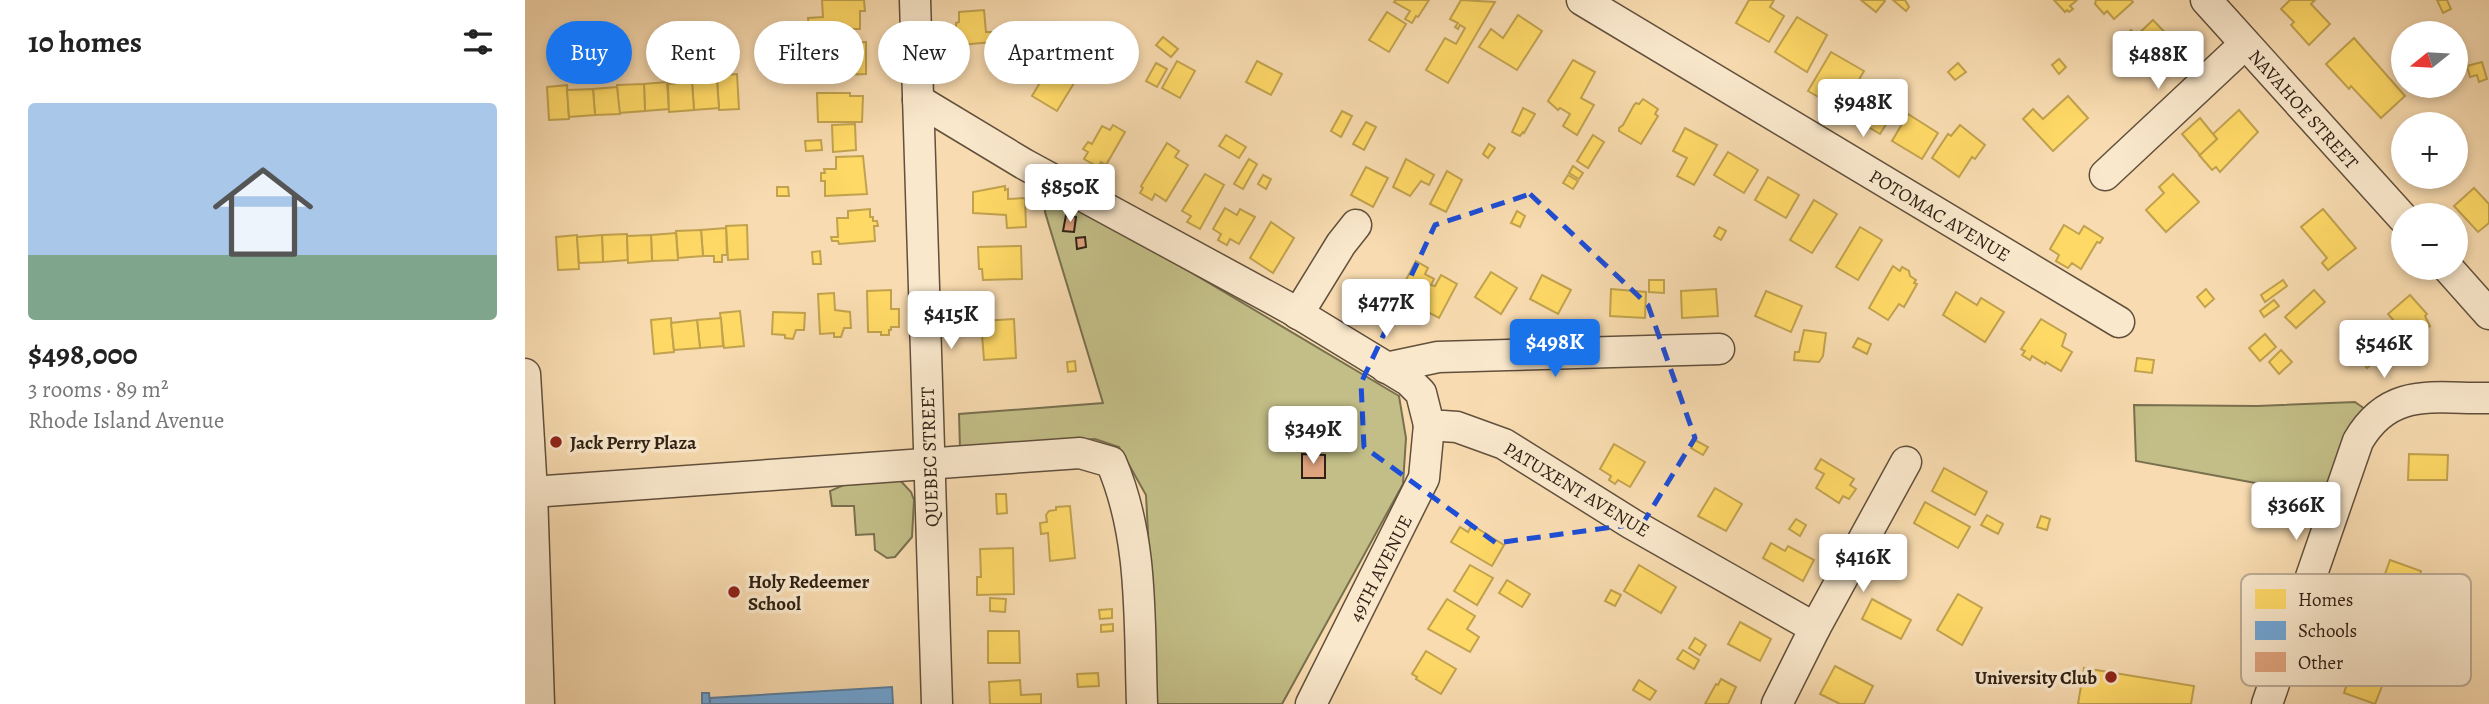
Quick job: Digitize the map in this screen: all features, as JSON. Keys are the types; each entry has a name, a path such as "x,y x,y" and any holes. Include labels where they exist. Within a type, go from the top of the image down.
{"street":[{"name":"QUEBEC STREET","path":"915,0 937,704"},
{"name":"POTOMAC AVENUE","path":"1582,0 2119,322"},
{"name":"NAVAHOE STREET","path":"2206,0 2391,205"},
{"path":"2105,175 2245,44"},
{"path":"918,100 1024,164 1298,314 1409,381 1421,393 1429,425"},
{"path":"1298,314 1341,244 1356,225"},
{"path":"2459,280 2489,314"},
{"path":"1386,368 1438,357 1719,349"},
{"path":"525,374 539,704"},
{"path":"2312,574 2358,441 2379,412 2397,402 2410,399 2489,398"},
{"name":"PATUXENT AVENUE","path":"1429,425 1457,427 1504,444 1632,524 1815,628"},
{"name":"49TH AVENUE","path":"1311,704 1424,478 1429,425"},
{"path":"532,492 1080,453 1111,463 1123,491 1136,552 1142,704"},
{"path":"1777,704 1815,628 1906,462"},
{"path":"2267,704 2273,686"}],"highlighted area":[{"path":"1530,194 1648,305 1695,438 1643,523 1496,543 1364,447 1361,383 1435,225"}],"shaded area":[{"path":"1046,186 1399,396 1406,438 1403,484 1282,704 1157,704 1146,495 1119,447 1095,439 960,449 959,414 1103,403 1045,212"},
{"path":"2355,402 2365,409 2315,525 2277,487 2136,461 2134,405 2257,406"},
{"path":"871,473 898,478 911,492 914,500 912,537 895,557 887,558 875,550 874,534 856,535 854,506 832,506 830,491"}],"building: Homes":[{"path":"822,0 864,0 865,11 860,11 860,21 808,21 808,18 823,17"},
{"path":"1429,0 1412,23 1405,19 1410,11 1394,2"},
{"path":"1461,0 1495,2 1448,83 1426,70 1445,38 1456,44 1465,28 1460,25 1458,29 1455,27 1458,23 1450,19"},
{"path":"1749,0 1774,0 1770,7 1784,16 1769,42 1736,23"},
{"path":"1861,0 1884,0 1885,1 1876,12"},
{"path":"1893,0 1905,0 1909,7 1906,11"},
{"path":"2054,0 2077,0 2070,6 2073,9 2065,12"},
{"path":"2096,0 2133,2 2114,19 2107,11 2104,14 2095,4"},
{"path":"2290,0 2315,0 2311,4 2330,24 2309,45 2291,25 2294,22 2281,9"},
{"path":"2437,0 2447,0 2451,9 2443,13"},
{"path":"984,10 984,43 970,44 970,21 959,21 959,12"},
{"path":"1387,12 1406,24 1389,52 1369,40"},
{"path":"1518,15 1542,31 1517,70 1479,47 1491,29 1503,38"},
{"path":"1797,17 1827,35 1807,72 1775,52"},
{"path":"2153,20 2174,42 2161,60 2148,50 2137,60 2120,41 2131,30 2136,36"},
{"path":"1163,37 1178,49 1171,57 1156,45"},
{"path":"2354,38 2391,80 2391,98 2403,98 2381,118 2326,64"},
{"path":"864,42 866,42 864,74"},
{"path":"1831,52 1864,71 1841,110 1808,91"},
{"path":"2059,59 2066,67 2059,74 2052,65"},
{"path":"1573,60 1595,72 1581,98 1594,105 1577,135 1563,126 1570,114 1560,108 1558,110 1548,101"},
{"path":"1177,61 1195,71 1180,98 1162,88"},
{"path":"1257,61 1282,74 1271,95 1246,82"},
{"path":"2482,62 2487,79 2479,82 2477,75 2470,77 2468,66"},
{"path":"1156,63 1167,69 1157,87 1146,81"},
{"path":"1958,63 1966,72 1955,80 1948,72"},
{"path":"644,84 667,84 669,109 645,111"},
{"path":"644,84 645,111 619,113 617,85"},
{"path":"668,84 692,84 694,110 669,112"},
{"path":"692,84 717,84 719,108 694,110"},
{"path":"717,84 738,84 739,109 719,110"},
{"path":"1039,84 1073,84 1057,111 1032,96"},
{"path":"567,85 569,119 549,120 547,87"},
{"path":"617,87 620,114 595,115 593,89"},
{"path":"593,89 595,115 569,117 567,90"},
{"path":"1865,92 1895,110 1880,134 1850,116"},
{"path":"817,93 850,93 850,96 863,96 862,122 818,122"},
{"path":"2068,96 2088,118 2053,151 2023,119 2033,109 2043,119"},
{"path":"1643,99 1658,109 1655,114 1658,116 1641,144 1619,131 1619,128 1634,105"},
{"path":"1523,108 1535,114 1520,136 1512,132"},
{"path":"2239,110 2258,132 2220,172 2216,167 2212,170 2199,155 2217,139 2213,134"},
{"path":"1342,111 1352,116 1341,137 1331,131"},
{"path":"1908,114 1938,133 1922,159 1892,141"},
{"path":"2200,118 2217,139 2200,155 2182,134"},
{"path":"1366,122 1376,127 1364,150 1353,144"},
{"path":"855,124 856,150 833,152 832,125"},
{"path":"1113,125 1125,132 1106,165 1101,162 1098,167 1084,159 1088,152 1083,149 1088,142 1092,144 1102,126 1110,130"},
{"path":"1960,125 1985,145 1975,159 1972,157 1959,177 1932,158 1948,134 1951,136"},
{"path":"1685,128 1717,145 1694,185 1677,176 1687,158 1673,151"},
{"path":"1226,135 1246,147 1239,158 1219,146"},
{"path":"1593,135 1604,142 1588,168 1577,161"},
{"path":"821,140 822,150 806,151 805,141"},
{"path":"1167,143 1179,151 1175,157 1188,165 1166,201 1155,194 1152,200 1140,193 1143,188 1141,186"},
{"path":"1489,144 1495,148 1488,158 1483,154"},
{"path":"1728,152 1758,170 1744,193 1714,175"},
{"path":"863,156 867,194 825,196 825,181 821,181 824,169 836,169 836,157"},
{"path":"1249,159 1257,164 1243,189 1234,184"},
{"path":"1406,159 1434,175 1429,185 1421,181 1410,196 1393,187"},
{"path":"1573,166 1583,173 1579,179 1569,173"},
{"path":"1366,167 1388,178 1373,207 1351,195"},
{"path":"1447,171 1462,180 1446,212 1430,204"},
{"path":"1205,174 1224,185 1200,229 1187,222 1191,216 1182,211"},
{"path":"2173,174 2199,202 2166,232 2146,210 2164,193 2159,187"},
{"path":"1263,175 1271,179 1266,189 1258,184"},
{"path":"1568,175 1578,181 1573,189 1563,183"},
{"path":"1768,177 1799,195 1786,218 1755,200"},
{"path":"1005,186 1005,190 1008,189 1008,199 1025,198 1026,227 1007,228 1006,215 973,213 973,192"},
{"path":"777,187 788,187 789,196 777,196"},
{"path":"2474,188 2489,204 2489,223 2478,232 2468,221 2468,203 2457,203"},
{"path":"1814,200 1837,214 1812,253 1790,240"},
{"path":"1225,208 1237,215 1240,209 1255,217 1239,244 1230,239 1227,245 1218,240 1221,234 1213,229"},
{"path":"870,209 870,217 877,221 878,226 874,226 875,241 839,244 838,241 832,241 831,237 838,237 837,218 848,218 848,211"},
{"path":"2323,209 2356,248 2328,270 2322,263 2327,258 2301,227"},
{"path":"1517,211 1525,216 1520,227 1511,223"},
{"path":"1271,222 1294,238 1273,273 1250,258"},
{"path":"747,225 748,259 728,260 726,226"},
{"path":"2064,225 2079,234 2084,226 2103,238 2100,243 2097,242 2081,269 2072,263 2068,268 2056,261 2059,255 2050,249"},
{"path":"1719,227 1726,231 1721,240 1714,236"},
{"path":"1860,227 1882,240 1858,280 1836,267"},
{"path":"726,228 727,255 722,255 722,262 714,262 714,256 703,256 701,230"},
{"path":"701,230 703,256 678,258 676,231"},
{"path":"676,233 678,260 652,261 651,235"},
{"path":"627,234 628,260 603,262 602,235"},
{"path":"577,235 579,269 558,270 556,237"},
{"path":"602,235 603,262 579,263 577,237"},
{"path":"651,235 652,261 628,263 627,236"},
{"path":"1021,246 1022,279 983,280 982,269 979,269 978,247"},
{"path":"820,251 821,264 813,264 812,252"},
{"path":"1416,261 1428,268 1425,274 1434,279 1431,285 1435,286 1441,275 1457,284 1439,318 1426,311 1423,316 1417,313 1416,316 1398,304 1403,296 1399,293"},
{"path":"1893,266 1900,271 1902,267 1909,271 1917,284 1904,307 1899,304 1888,320 1869,308"},
{"path":"1491,272 1517,288 1501,314 1475,297"},
{"path":"1542,275 1571,290 1558,314 1530,299"},
{"path":"1649,280 1664,280 1664,293 1649,292"},
{"path":"2283,280 2287,286 2265,302 2261,295"},
{"path":"1611,289 1646,292 1645,318 1610,316"},
{"path":"1716,289 1718,316 1682,318 1681,291"},
{"path":"2206,289 2214,299 2205,307 2197,297"},
{"path":"891,290 891,309 899,309 899,327 891,327 889,335 868,332 867,291"},
{"path":"2314,290 2325,302 2296,328 2285,317"},
{"path":"1766,291 1802,306 1791,332 1755,316"},
{"path":"1956,292 1977,305 1981,298 2004,312 1985,342 1943,315"},
{"path":"834,293 835,310 850,312 851,328 844,328 841,337 834,337 834,333 820,334 818,294"},
{"path":"2410,295 2427,314 2425,316 2430,326 2404,349 2387,330 2395,322 2388,314"},
{"path":"2274,300 2279,306 2264,317 2260,311"},
{"path":"740,311 744,346 724,348 720,313"},
{"path":"773,312 805,313 804,330 796,330 793,339 772,334"},
{"path":"671,318 674,352 654,354 651,320"},
{"path":"721,318 723,346 700,348 697,320"},
{"path":"1014,319 1016,358 984,360 981,321"},
{"path":"2041,319 2066,334 2062,346 2072,352 2061,371 2032,356 2030,360 2022,355 2025,351 2021,349"},
{"path":"697,320 700,348 674,350 671,323"},
{"path":"1804,330 1826,333 1823,356 1819,362 1794,360 1795,352 1799,352"},
{"path":"2265,334 2276,347 2260,361 2249,348"},
{"path":"1858,338 1871,344 1867,354 1853,347"},
{"path":"2365,342 2377,360 2367,368 2354,350"},
{"path":"2281,350 2292,362 2279,374 2269,362"},
{"path":"2137,358 2154,360 2152,373 2135,371"},
{"path":"1075,361 1076,371 1068,372 1067,362"},
{"path":"1695,440 1708,447 1703,455 1691,448"},
{"path":"1614,444 1645,462 1630,487 1618,480 1615,484 1609,480 1611,476 1600,469"},
{"path":"2409,454 2448,455 2447,480 2408,480"},
{"path":"1821,459 1854,479 1850,485 1856,489 1849,499 1843,496 1839,503 1816,488 1824,474 1815,469"},
{"path":"1944,468 1987,492 1975,515 1932,491"},
{"path":"1715,488 1742,504 1726,531 1698,516"},
{"path":"996,494 1006,494 1007,513 997,514"},
{"path":"1925,502 1970,527 1958,548 1914,523"},
{"path":"1070,506 1075,558 1050,561 1048,533 1041,534 1040,523 1047,522 1046,515 1049,511 1056,510 1056,507"},
{"path":"1987,515 2003,524 1998,534 1981,525"},
{"path":"2041,516 2050,519 2047,530 2037,527"},
{"path":"1796,519 1806,525 1800,536 1789,529"},
{"path":"1472,525 1504,545 1492,566 1451,542 1460,527 1468,532"},
{"path":"1771,543 1785,551 1788,546 1814,560 1803,581 1763,558"},
{"path":"1013,548 1014,594 977,595 977,577 981,577 980,549"},
{"path":"2390,560 2421,571 2420,574 2385,574"},
{"path":"1470,565 1493,578 1477,605 1454,591"},
{"path":"1639,565 1676,587 1661,613 1624,591"},
{"path":"1507,580 1530,594 1522,607 1499,593"},
{"path":"1611,590 1621,595 1615,606 1605,601"},
{"path":"1958,594 1982,608 1962,645 1937,630"},
{"path":"990,598 1006,599 1005,612 990,611"},
{"path":"1447,599 1475,616 1467,629 1479,637 1470,652 1428,629"},
{"path":"1872,599 1911,620 1901,639 1862,619"},
{"path":"1112,609 1112,618 1100,619 1099,610"},
{"path":"1740,622 1771,639 1760,661 1728,644"},
{"path":"1113,624 1113,631 1101,632 1101,625"},
{"path":"988,631 1019,631 1020,663 988,663"},
{"path":"1695,638 1706,645 1700,655 1689,648"},
{"path":"1683,650 1699,660 1694,669 1677,659"},
{"path":"1426,651 1456,669 1441,694 1412,674"},
{"path":"1835,666 1873,686 1864,704 1840,704 1820,694"},
{"name":"University Club","path":"2084,668 2194,686 2191,704 2078,704"},
{"path":"1098,673 1099,686 1078,687 1077,674"},
{"path":"1721,679 1736,687 1728,704 1705,704 1716,684 1718,685"},
{"path":"1020,680 1021,695 1041,694 1041,704 990,704 989,682"},
{"path":"1639,680 1656,691 1650,700 1633,690"},
{"path":"2346,686 2382,686 2375,704 2344,693"}],"building: Schools":[{"path":"892,687 893,704 710,704 710,698"},
{"path":"702,693 709,693 710,704 702,704"}],"building: Other":[{"path":"1066,215 1076,217 1074,232 1063,231"},
{"path":"1085,237 1086,247 1077,249 1076,238"},
{"path":"1302,454 1325,455 1325,478 1302,478"}],"place":[{"name":"Jack Perry Plaza","path":"556,442"},
{"name":"Holy Redeemer School","path":"734,592"},
{"name":"University Club","path":"2111,677"}]}
